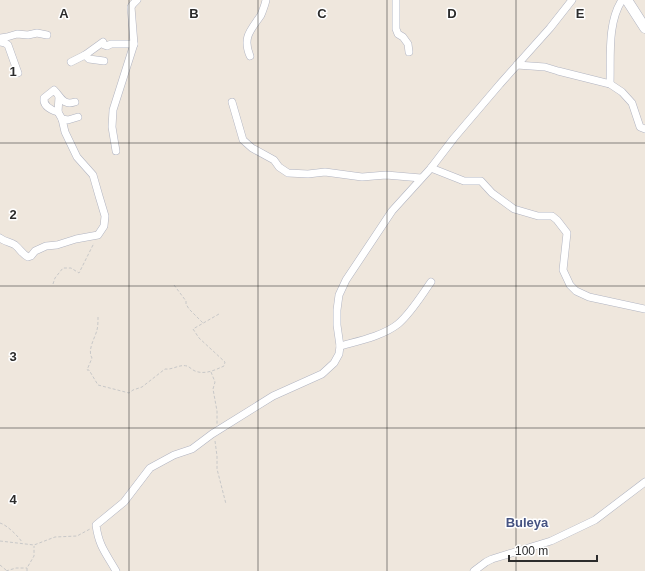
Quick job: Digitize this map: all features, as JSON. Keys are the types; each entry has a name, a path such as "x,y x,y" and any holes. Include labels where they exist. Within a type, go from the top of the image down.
{"main road":[{"path":"627,0 645,28"}],"street":[{"path":"116,151 112,127 113,110 134,44 131,7 137,0"},
{"path":"250,56 247,48 247,39 251,29 264,10 266,0"},
{"path":"396,0 396,28 398,34 403,37 408,44 409,52"},
{"path":"116,571 102,550 98,540 96,526 124,502 150,468 169,458 192,449 212,434 282,392 309,381 322,374 330,367 337,358 340,346 337,325 337,310 343,287 392,211 431,168 454,138 564,12 572,0"},
{"path":"610,84 610,52 614,18 617,7 622,0"},
{"path":"0,38 16,34 28,35 37,33 47,35"},
{"path":"0,42 8,45 18,74"},
{"path":"71,62 85,55 103,42 104,45 107,46 111,44 134,44"},
{"path":"85,55 89,59 104,61"},
{"path":"517,65 545,66 558,72 610,84 629,99 636,113 640,127 645,129"},
{"path":"75,102 70,104 62,101 54,90 43,100 46,107 68,120 78,117"},
{"path":"0,238 15,245 28,257 35,251 46,246 57,245 76,239 98,235 104,226 104,216 93,175 77,157 71,147 60,116 59,97"},
{"path":"232,102 243,140 252,148 274,160 279,167 288,173 308,174 325,172 362,177 386,175 421,178"},
{"path":"431,168 464,181 481,181 492,193 514,209 531,214 552,216 556,218 567,233 563,270 570,284 576,291 589,297 645,309"},
{"path":"340,346 373,336 398,324 408,314 431,282"},
{"path":"474,571 492,559 551,541 595,520 645,482"}],"path":[{"path":"53,284 54,278 62,268 71,268 79,273 98,235"},
{"path":"174,285 186,301 189,309 203,323"},
{"path":"98,317 97,329 92,341 90,356 92,358 87,370 89,370 98,385 129,393 133,390 142,388 164,369 170,370 180,366 187,366 195,371 211,372 224,366 225,362 200,338 193,329 219,314"},
{"path":"0,523 4,524 18,536 22,543"},
{"path":"0,541 34,545 55,537 77,536 96,526"},
{"path":"27,571 27,568 34,556 34,545"},
{"path":"0,565 6,571 16,568 27,568"}],"district":[{"name":"Buleya","path":"527,522"}]}
